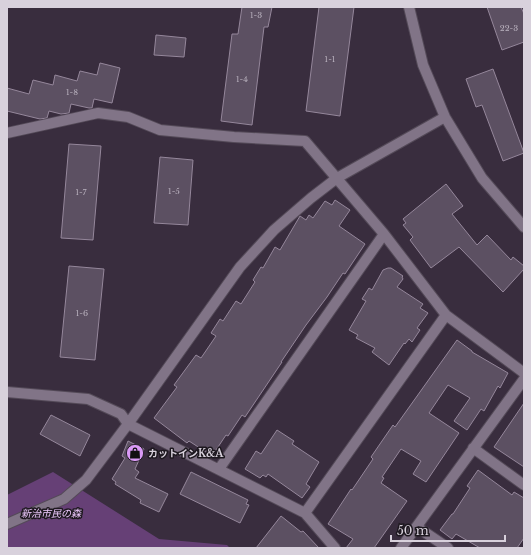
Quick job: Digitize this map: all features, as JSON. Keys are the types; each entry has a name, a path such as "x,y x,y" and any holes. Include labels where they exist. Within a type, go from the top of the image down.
{"street":[{"path":"409,7 423,65 445,117 482,178 524,227"},
{"path":"7,133 98,113 128,117 160,130 234,137 305,141 384,234 446,315 524,373"},
{"path":"7,524 64,499 86,480 128,424 240,267 274,230 337,178 445,117"},
{"path":"219,469 384,234"},
{"path":"305,513 446,315"},
{"path":"401,548 524,379"},
{"path":"7,392 88,399 121,414 128,424 305,513 335,548"},
{"path":"473,448 524,486"},
{"path":"417,527 448,548"}],"green space":[{"name":"新治市民の森","path":"53,472 159,539 227,545 230,548 7,548 7,495"}],"building":[{"path":"242,7 272,7 268,27 264,27 252,125 221,121 232,34 238,34"},
{"path":"319,7 354,7 340,116 306,111"},
{"path":"487,7 521,7 524,14 524,42 502,50"},
{"path":"156,35 186,38 184,57 154,55"},
{"path":"100,63 120,68 112,103 94,99 92,108 71,104 69,113 61,114 49,111 47,118 40,119 7,111 7,88 29,94 33,80 53,85 55,75 77,81 80,71 97,75"},
{"path":"493,69 524,153 503,161 482,105 476,107 466,79"},
{"path":"69,144 101,146 93,240 61,238"},
{"path":"160,157 193,160 188,225 154,223"},
{"path":"446,184 463,206 452,214 477,245 487,235 511,260 513,257 524,266 524,269 503,292 459,247 431,268 410,240 413,237 403,225 406,223 403,219"},
{"path":"335,200 350,210 339,226 365,244 345,274 343,273 306,325 245,417 242,415 212,456 189,441 187,443 154,418 177,387 174,385 196,355 201,358 216,336 211,333 220,319 223,321 236,301 241,304 255,282 253,280 261,267 263,268 275,247 280,250 300,216 306,220 309,215 313,218 325,201 332,205"},
{"path":"69,266 104,269 95,360 60,357"},
{"path":"391,268 403,276 403,279 397,287 423,304 420,308 428,313 417,328 420,330 412,342 409,339 405,344 404,343 389,365 372,352 375,348 356,338 358,335 349,330 366,301 362,299 369,288 372,290 383,270"},
{"path":"457,340 472,352 508,373 500,388 498,386 484,411 481,409 467,430 454,421 470,398 448,385 429,413 459,433 426,482 413,474 421,461 401,449 382,477 384,478 381,483 407,501 374,548 346,548 353,539 328,524 373,459 371,457 393,425 395,427"},
{"path":"524,403 524,467 494,447"},
{"path":"51,415 90,435 80,456 40,434"},
{"path":"277,430 294,441 292,444 319,462 306,484 310,487 302,498 268,474 266,477 263,475 260,478 245,469 256,451 261,454"},
{"path":"128,441 144,449 135,469 139,472 135,478 168,494 159,512 140,503 141,500 115,484 116,482 112,479 125,458 122,456"},
{"path":"478,470 512,495 514,492 524,498 524,538 517,548 480,548 456,534 452,539 440,530 453,514 470,488 467,486"},
{"path":"191,472 248,500 246,504 249,505 240,523 180,494"},
{"path":"281,516 301,532 303,531 319,548 256,548"}],"place":[{"name":"カットインK&A","path":"135,453"}]}
